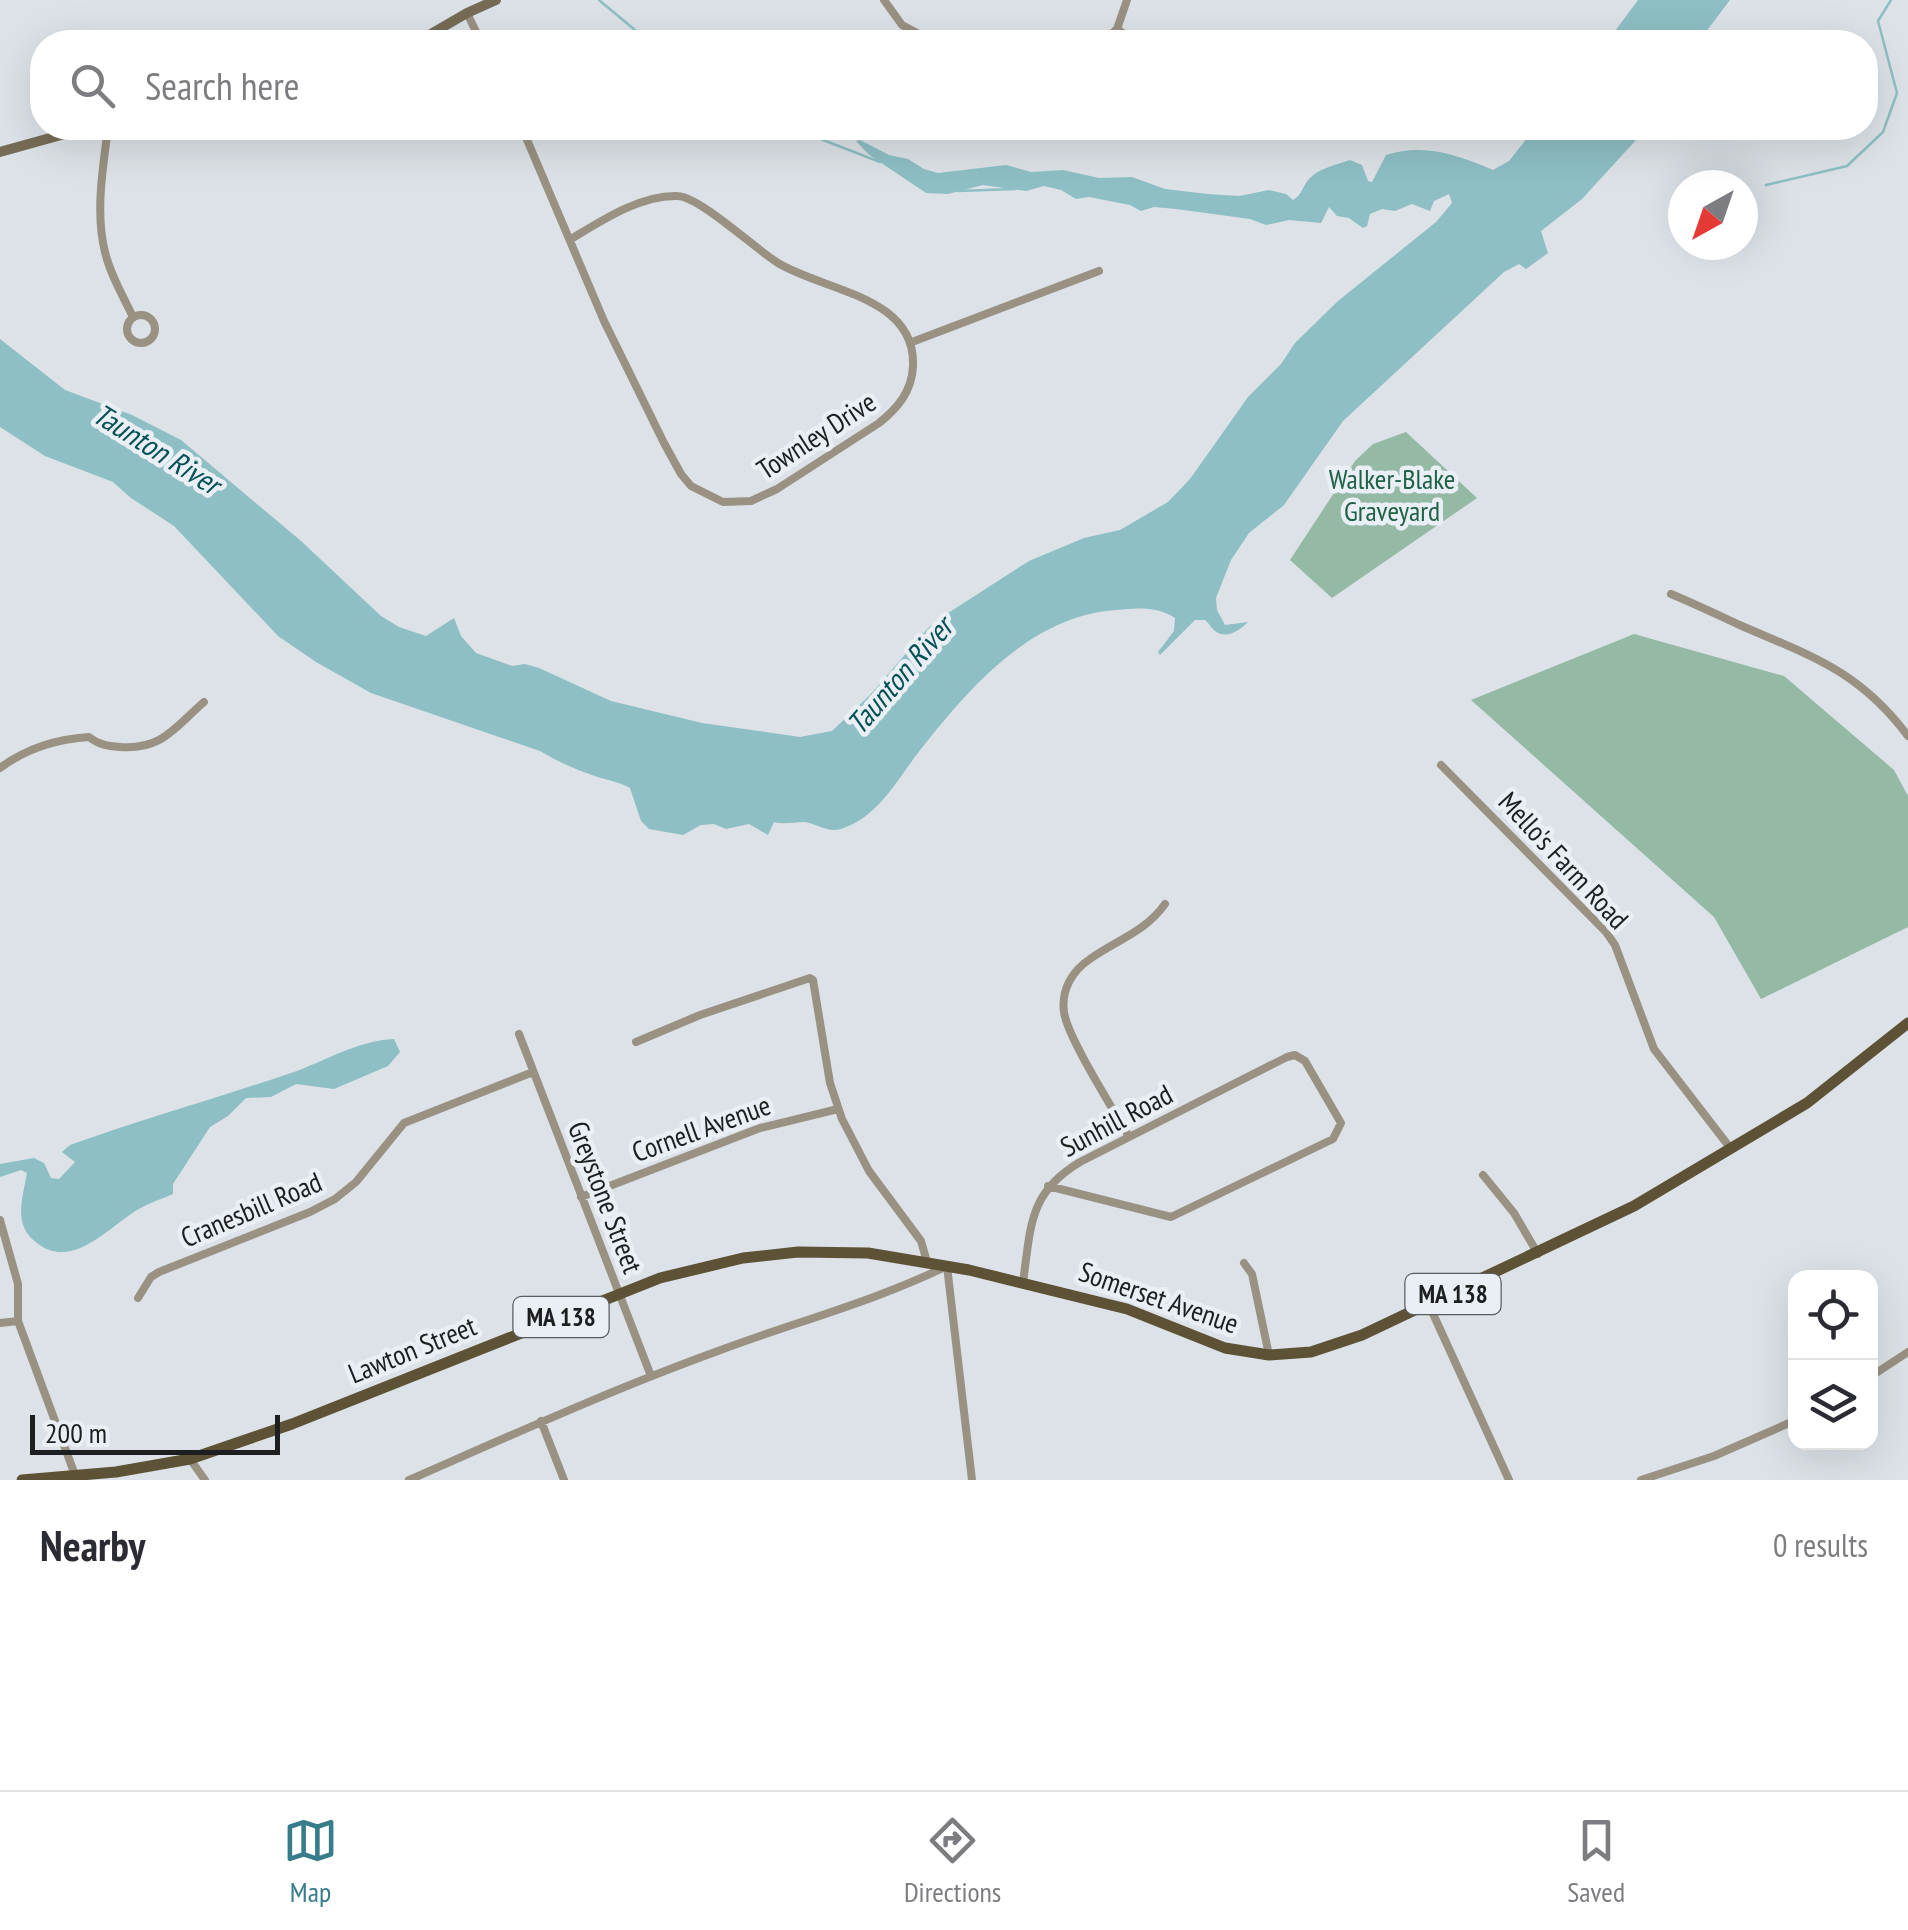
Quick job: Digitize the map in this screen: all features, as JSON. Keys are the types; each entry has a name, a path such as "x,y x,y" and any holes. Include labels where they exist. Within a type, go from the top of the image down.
{"main road":[{"path":"438,30 496,0"},
{"path":"0,152 43,140"},
{"name":"Somerset Avenue","path":"946,1266 1127,1309 1225,1348 1269,1355 1328,1348 1538,1254 1634,1206 1807,1103 1908,1023"},
{"name":"Lawton Street","path":"190,1459 292,1424 619,1294 705,1265 798,1252 868,1252 946,1266"},
{"name":"MA 138","path":"22,1480 116,1472 190,1459"}],"street":[{"path":"884,0 902,25 911,30"},
{"path":"1118,29 1127,0"},
{"path":"467,13 476,30"},
{"path":"107,140 103,241 108,262 133,316"},
{"name":"Townley Drive","path":"527,140 604,321 681,474 691,486 714,499 739,504 763,497 889,415 902,401 911,382 912,342"},
{"path":"571,239 640,204 684,196 785,267 883,308 912,342 1099,271"},
{"path":"1671,594 1803,650 1840,670 1873,696 1908,736"},
{"path":"0,768 34,748 73,738 89,737 98,744 144,748 162,740 204,702"},
{"name":"Mello's Farm Road","path":"1440,765 1606,932 1615,946 1654,1049 1731,1149"},
{"path":"1129,1137 1068,1025 1064,998 1069,980 1080,966 1144,928 1164,904"},
{"path":"636,1042 680,1022 813,980 838,1109 869,1171 922,1240 928,1262"},
{"name":"Greystone Street","path":"519,1034 651,1376"},
{"name":"Sunhill Road","path":"1023,1282 1034,1212 1048,1186 1080,1162 1287,1057 1298,1056 1307,1064 1340,1120 1340,1131 1333,1139 1171,1217 1048,1186"},
{"name":"Cranesbill Road","path":"138,1298 152,1276 335,1199 356,1182 404,1123 533,1072"},
{"name":"Cornell Avenue","path":"581,1197 778,1122 838,1109"},
{"path":"1483,1174 1514,1213 1538,1254"},
{"path":"0,1220 18,1284 18,1321 75,1475"},
{"path":"1244,1263 1252,1274 1269,1355"},
{"path":"409,1480 651,1376 898,1288 946,1266 972,1480"},
{"path":"1429,1304 1510,1480"},
{"path":"0,1323 18,1321"},
{"path":"1878,1372 1908,1352"},
{"path":"541,1421 564,1480"},
{"path":"1640,1480 1714,1456 1788,1424"},
{"path":"190,1459 205,1480"}],"green space":[{"name":"Walker-Blake Graveyard","path":"1406,432 1477,498 1332,598 1290,560 1355,461 1373,444"},
{"path":"1634,634 1784,676 1894,770 1908,796 1908,927 1761,999 1714,917 1471,700"}],"water":[{"path":"1638,0 1730,0 1707,30 1616,30"},
{"name":"Taunton River","path":"1526,140 1636,140 1582,199 1541,231 1548,253 1526,269 1519,264 1504,272 1343,421 1284,505 1249,533 1231,560 1216,598 1225,625 1248,622 1224,635 1205,620 1195,620 1160,655 1158,652 1174,631 1175,618 1161,611 1116,610 1085,615 1057,626 1030,640 982,679 940,725 877,806 841,829 804,822 774,822 768,835 749,824 726,829 714,824 701,825 683,835 649,829 641,821 630,788 578,770 540,751 371,693 316,662 278,636 174,526 113,482 45,456 0,427 0,339 65,390 132,415 181,440 301,541 381,616 399,627 426,636 454,618 461,636 476,653 512,666 539,668 611,701 702,723 800,737 832,731 870,695 929,627 1029,561 1084,538 1120,530 1168,502 1190,479 1248,397 1281,364 1295,343 1338,301 1436,222 1452,203 1449,194 1434,201 1430,211 1412,204 1395,211 1382,209 1370,214 1363,228 1349,218 1337,216 1329,207 1321,223 1289,220 1266,225 1250,219 1176,209 1154,207 1141,211 1089,197 1076,199 1044,186 1026,191 983,185 948,194 926,193 868,154 856,141 938,173 1006,165 1031,172 1063,170 1099,178 1132,177 1165,189 1208,194 1239,196 1269,190 1293,200 1313,175 1350,160 1362,165 1372,182 1386,155 1400,152 1441,152 1493,170 1509,161"},
{"path":"394,1039 400,1052 388,1066 334,1089 296,1084 271,1097 246,1098 210,1127 173,1184 173,1194 141,1208 74,1250 49,1250 24,1228 21,1211 27,1173 21,1170 0,1177 0,1164 34,1158 44,1163 51,1178 59,1179 75,1162 62,1152 70,1145 291,1073 354,1047"}],"waterway":[{"path":"599,0 635,30"},
{"path":"1878,137 1897,93 1878,21 1891,0"},
{"path":"823,140 880,162"},
{"path":"1766,185 1847,166 1875,140"},
{"path":"958,191 1015,189"}]}
